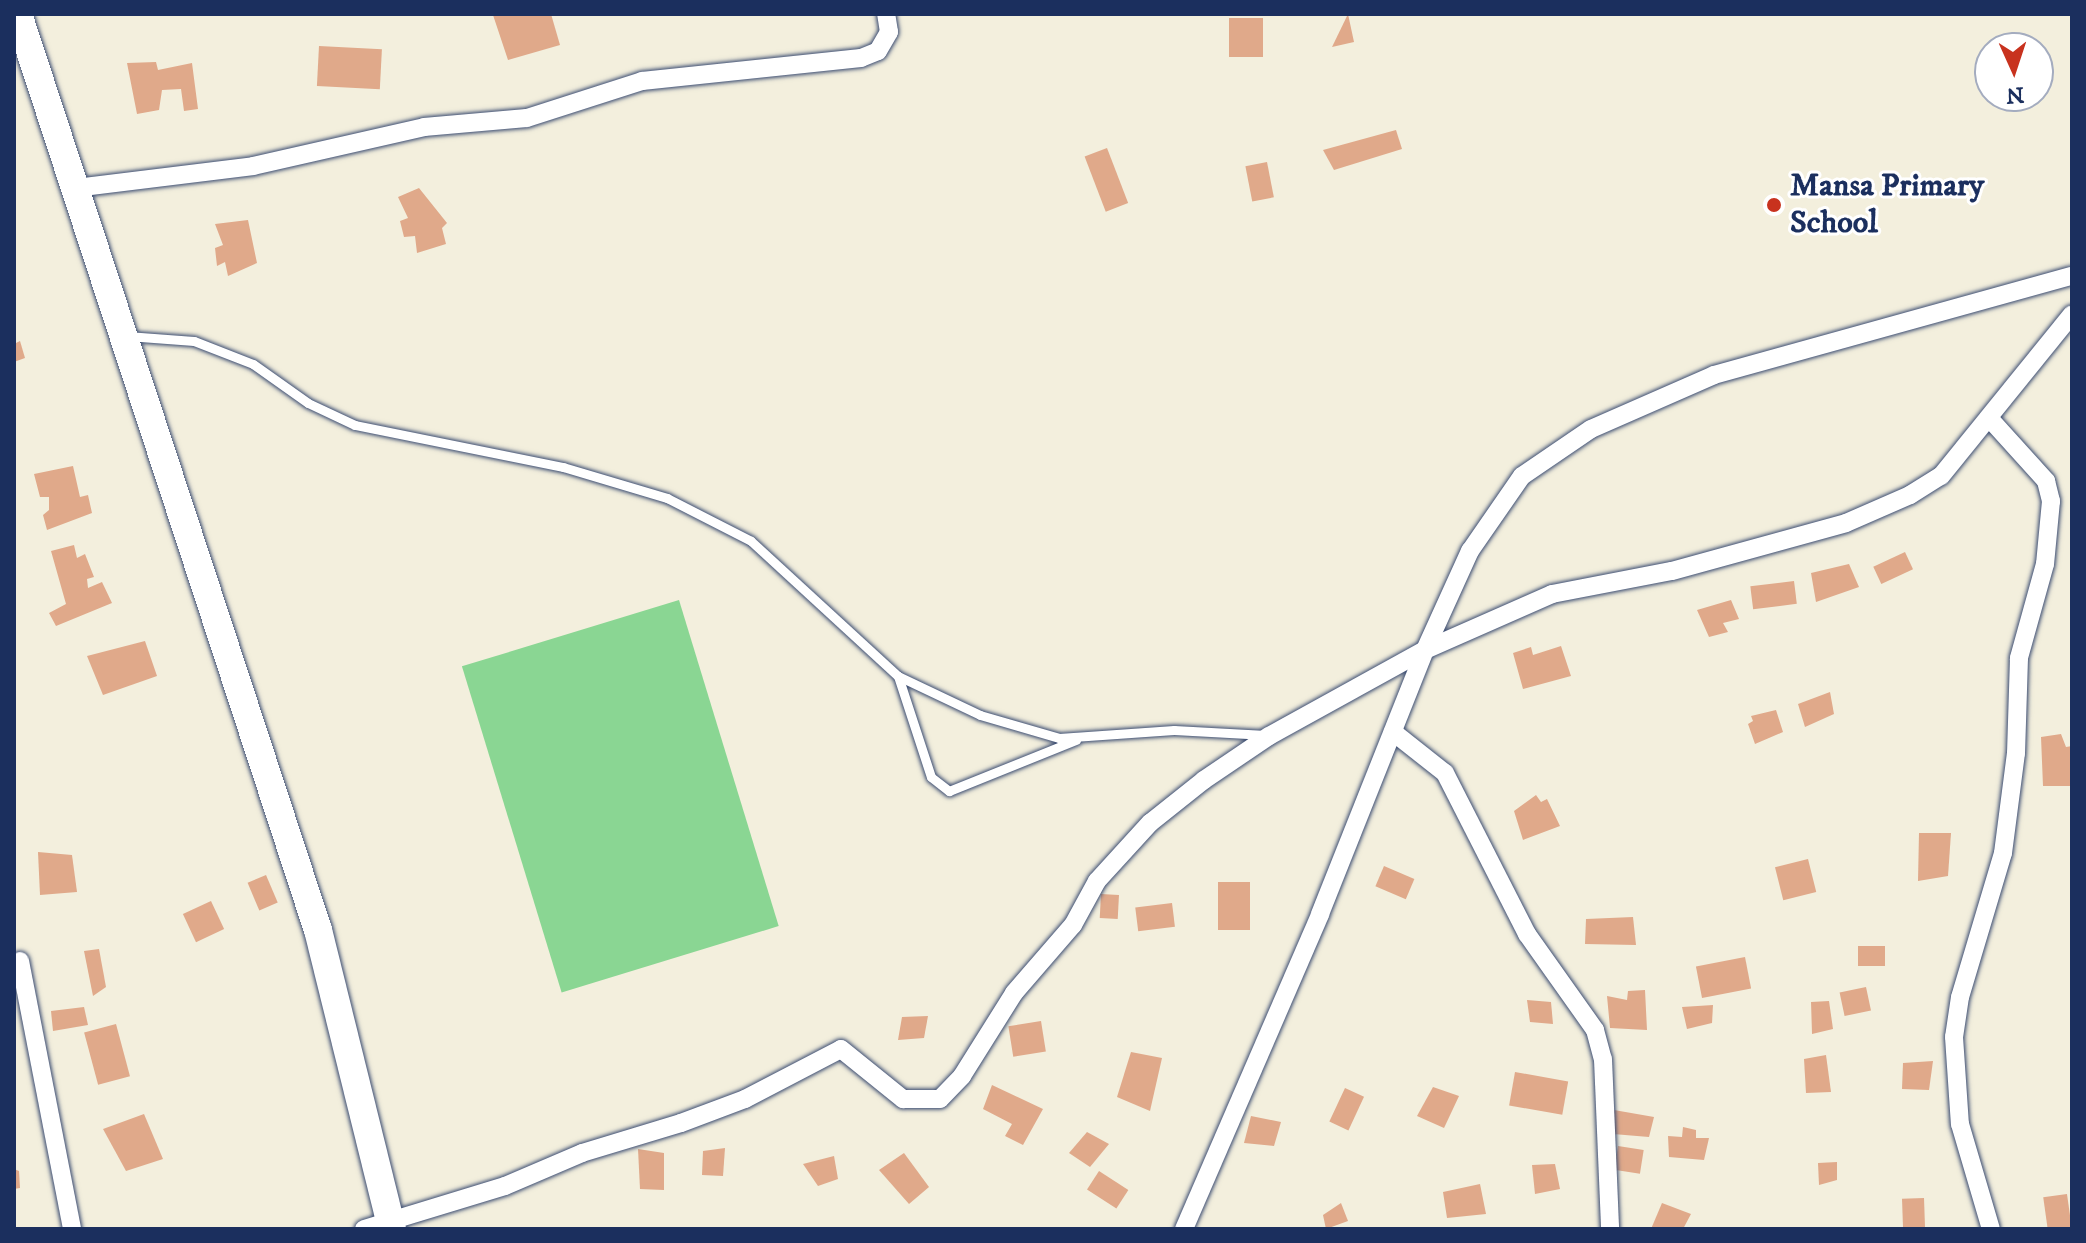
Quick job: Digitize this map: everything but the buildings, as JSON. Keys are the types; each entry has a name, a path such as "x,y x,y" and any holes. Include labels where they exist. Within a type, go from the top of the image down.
{"main road":[{"path":"18,14 318,930 383,1226"}],"street":[{"path":"75,188 253,166 424,127 527,118 642,81 861,58 878,51 889,32 886,14"},
{"path":"1184,1229 1425,650 1470,551 1522,476 1591,429 1714,375 2072,276"},
{"path":"383,1226 505,1186 582,1153 745,1099 841,1049 903,1099 940,1099 952,1090 1014,993 1073,925 1097,881 1127,847 1204,780 1269,736 1425,650 1552,594 1672,571 1846,523 1941,476 2072,314"},
{"path":"1990,419 2046,481 2051,501 2045,564 2019,658 2016,753 2003,853 1960,997 1954,1037 1960,1124 1991,1229"},
{"path":"1393,732 1445,773 1527,934 1595,1030 1605,1080 1610,1229"},
{"path":"20,961 72,1229"}],"lane":[{"path":"124,336 194,341 253,364 308,403 355,425 563,467 667,498 751,541 898,676 980,715 1059,738 1174,730 1269,736"},
{"path":"898,676 931,777 949,791 1079,738"}],"green space":[{"path":"679,600 779,926 562,992 462,666"}],"place":[{"name":"Mansa Primary School","path":"1774,205"}]}
